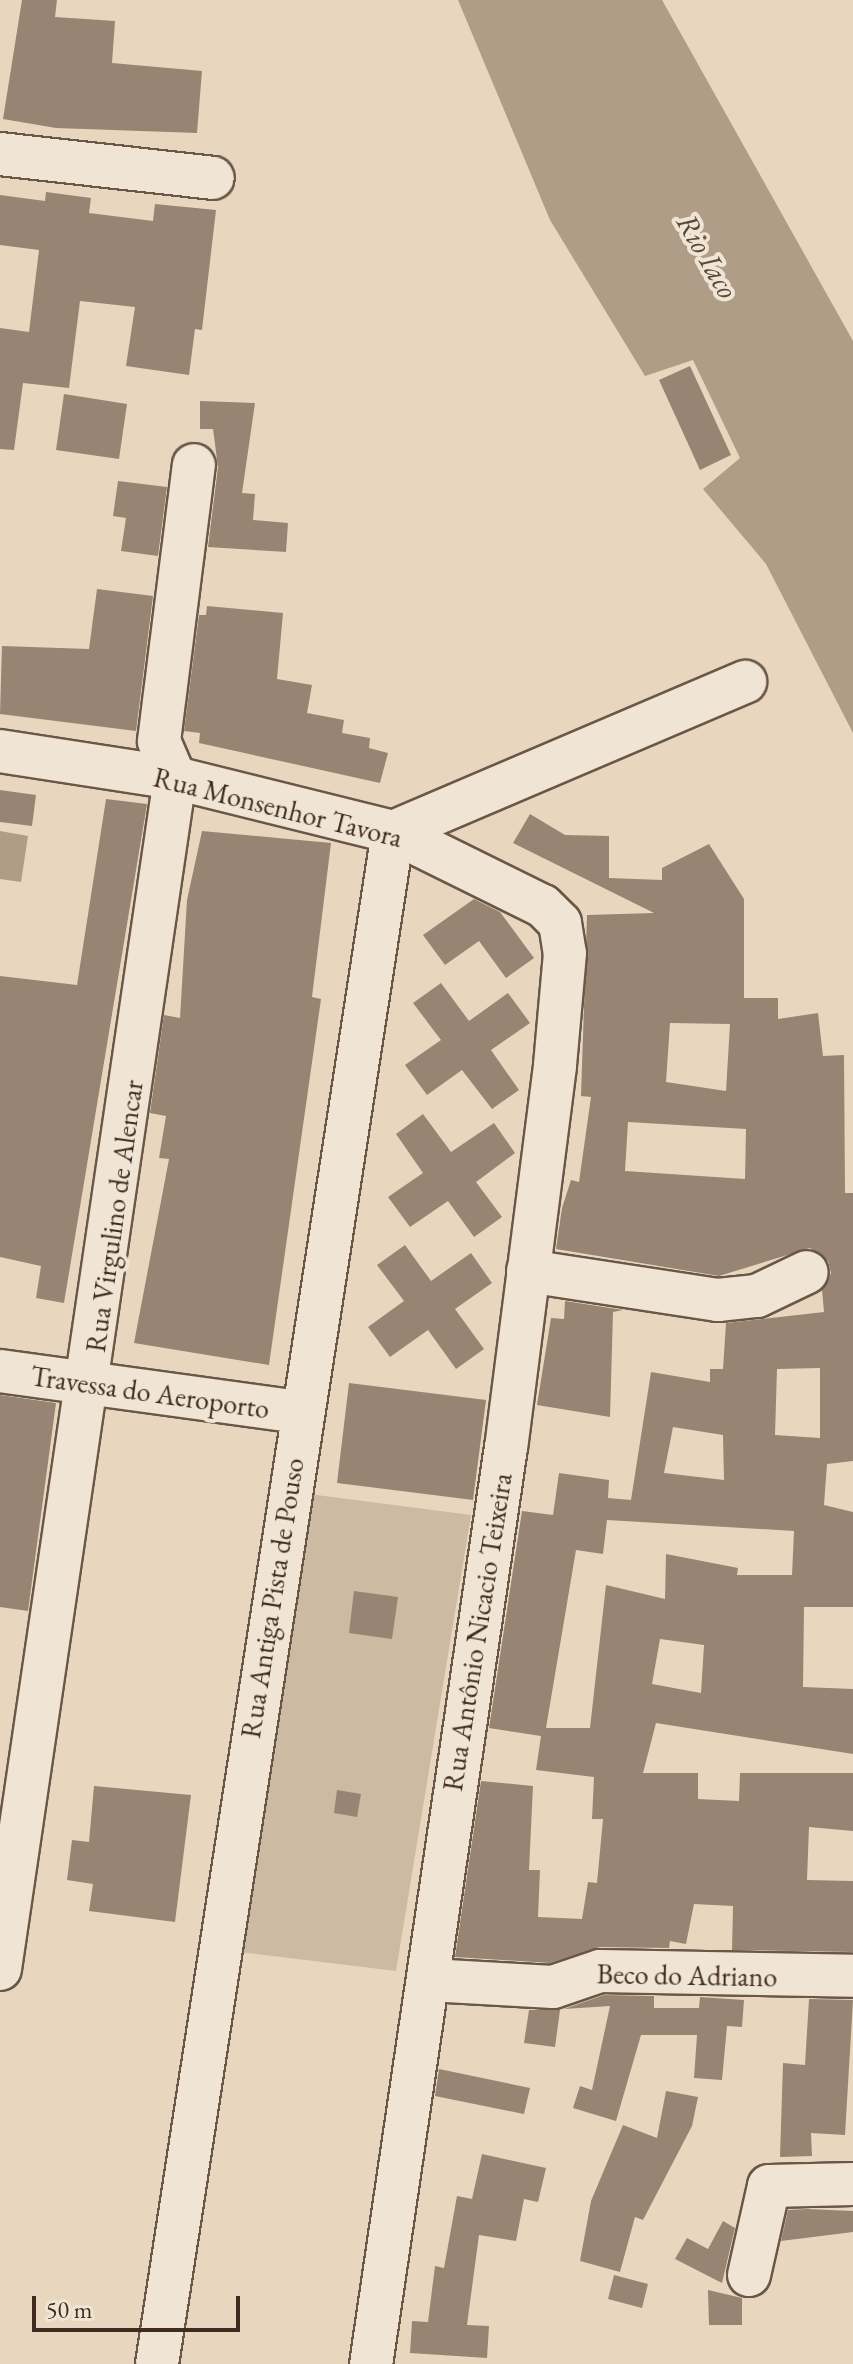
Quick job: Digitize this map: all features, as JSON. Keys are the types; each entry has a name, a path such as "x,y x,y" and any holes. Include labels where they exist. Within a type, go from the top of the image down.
{"street":[{"path":"0,154 213,178"},
{"path":"175,778 159,741 194,465"},
{"path":"393,832 745,682"},
{"name":"Rua Monsenhor Tavora","path":"0,751 175,778 393,832 543,906"},
{"name":"Rua Virgulino de Alencar","path":"0,1969 89,1384 175,778"},
{"name":"Rua Antiga Pista de Pouso","path":"157,2364 300,1412 393,832"},
{"name":"Rua Antônio Nicacio Teixeira","path":"371,2364 429,1980 528,1271 565,953 560,923 543,906"},
{"path":"528,1271 718,1300 757,1296 807,1272"},
{"name":"Travessa do Aeroporto","path":"0,1371 300,1412"},
{"name":"Beco do Adriano","path":"429,1980 553,1987 600,1971 853,1976"},
{"path":"749,2275 769,2186 853,2184"}],"shaded area":[{"path":"301,1493 471,1515 396,1971 239,1952"}],"water":[{"name":"Rio Iaco","path":"458,0 662,0 853,341 853,733 766,564 703,489 740,458 693,360 645,376 550,220"},
{"path":"0,831 28,836 21,882 0,879"}],"building":[{"path":"22,0 57,0 55,17 115,21 112,63 202,71 197,133 56,128 3,119"},
{"path":"46,192 91,198 89,213 153,221 155,204 216,210 202,330 195,329 189,375 126,366 135,307 80,301 69,388 23,383 14,450 0,449 0,328 29,332 39,250 0,245 0,195 45,201"},
{"path":"690,366 731,455 700,470 659,380"},
{"path":"64,394 127,404 119,459 56,450"},
{"path":"200,401 255,403 242,493 255,494 253,520 288,523 286,552 208,547 218,467 213,429 200,429"},
{"path":"118,481 167,487 158,556 121,551 126,518 113,516"},
{"path":"97,589 153,596 136,731 0,714 2,646 89,649"},
{"path":"207,606 283,613 277,679 312,685 307,713 344,720 342,733 370,738 369,748 388,753 380,783 199,743 200,733 184,731 199,615 206,615"},
{"path":"0,790 36,795 32,826 0,822"},
{"path":"106,799 147,804 64,1303 36,1298 41,1266 0,1257 0,976 77,985"},
{"path":"530,814 565,835 609,836 609,878 662,880 662,868 709,844 744,899 744,998 778,998 778,1019 818,1013 823,1056 844,1055 845,1193 853,1193 853,1461 827,1464 824,1505 853,1512 853,1607 804,1607 803,1687 853,1689 853,1754 656,1723 643,1773 698,1773 698,1799 739,1801 740,1773 853,1773 853,1831 809,1827 807,1880 853,1881 853,1952 732,1950 733,1906 694,1904 686,1944 670,1941 669,1948 600,1947 550,1963 455,1957 481,1781 533,1786 529,1870 540,1870 538,1917 582,1919 588,1882 597,1883 603,1819 592,1819 594,1777 536,1770 541,1736 489,1728 522,1511 553,1515 559,1473 609,1480 608,1498 631,1500 651,1372 710,1382 710,1369 723,1369 726,1323 824,1312 822,1290 831,1273 828,1261 810,1248 719,1276 556,1249 562,1208 571,1180 579,1182 591,1097 581,1096 587,915 654,913 513,843","holes":["670,1023 730,1024 726,1091 666,1082","628,1122 746,1129 745,1179 625,1171","820,1368 820,1438 775,1435 777,1369","673,1427 723,1435 724,1480 664,1473","607,1520 794,1531 792,1575 737,1575 738,1568 666,1554 665,1599 606,1585 590,1728 546,1728 576,1550 603,1554","660,1639 704,1645 701,1693 652,1684"]},
{"path":"202,831 331,843 312,997 321,999 269,1365 134,1343 169,1159 159,1158 166,1116 150,1113 164,1015 180,1018 187,900"},
{"path":"474,899 500,912 534,958 506,978 479,941 445,965 423,935"},
{"path":"441,983 469,1021 508,993 530,1023 491,1050 519,1090 492,1109 462,1070 427,1095 405,1065 441,1040 413,1003"},
{"path":"423,1114 451,1152 494,1123 515,1153 476,1182 502,1217 474,1237 448,1201 410,1227 388,1197 423,1173 396,1134"},
{"path":"405,1245 431,1281 471,1253 492,1283 455,1309 484,1349 456,1369 428,1330 390,1357 368,1327 404,1301 377,1265"},
{"path":"565,1301 623,1310 613,1312 610,1417 537,1405 551,1318 564,1319"},
{"path":"349,1383 486,1400 473,1500 337,1483"},
{"path":"0,1395 56,1403 28,1611 0,1607"},
{"path":"354,1591 398,1597 392,1639 349,1633"},
{"path":"94,1786 191,1795 175,1922 89,1911 93,1884 67,1880 72,1840 89,1842"},
{"path":"337,1790 361,1794 357,1817 334,1813"},
{"path":"604,1995 654,1996 654,2008 699,2008 700,1997 744,2000 742,2027 727,2026 722,2080 694,2078 697,2035 641,2035 616,2121 573,2108 580,2086 592,2090 610,2006 564,2009"},
{"path":"809,1999 853,2000 845,2135 811,2133 812,2156 780,2157 783,2063 805,2065"},
{"path":"529,2010 560,2010 555,2047 524,2043"},
{"path":"439,2069 530,2088 524,2114 435,2096"},
{"path":"666,2091 698,2097 692,2126 643,2220 635,2217 620,2272 580,2261 591,2201 623,2125 657,2138"},
{"path":"482,2154 546,2168 538,2202 524,2199 516,2241 479,2235 467,2325 489,2326 487,2358 410,2353 412,2321 428,2322 435,2266 444,2268 457,2196 472,2199"},
{"path":"788,2210 853,2211 853,2232 781,2241"},
{"path":"723,2221 735,2228 722,2283 675,2259 687,2238 708,2249"},
{"path":"614,2275 648,2284 642,2308 608,2299"},
{"path":"708,2290 742,2298 742,2325 709,2325"}]}
